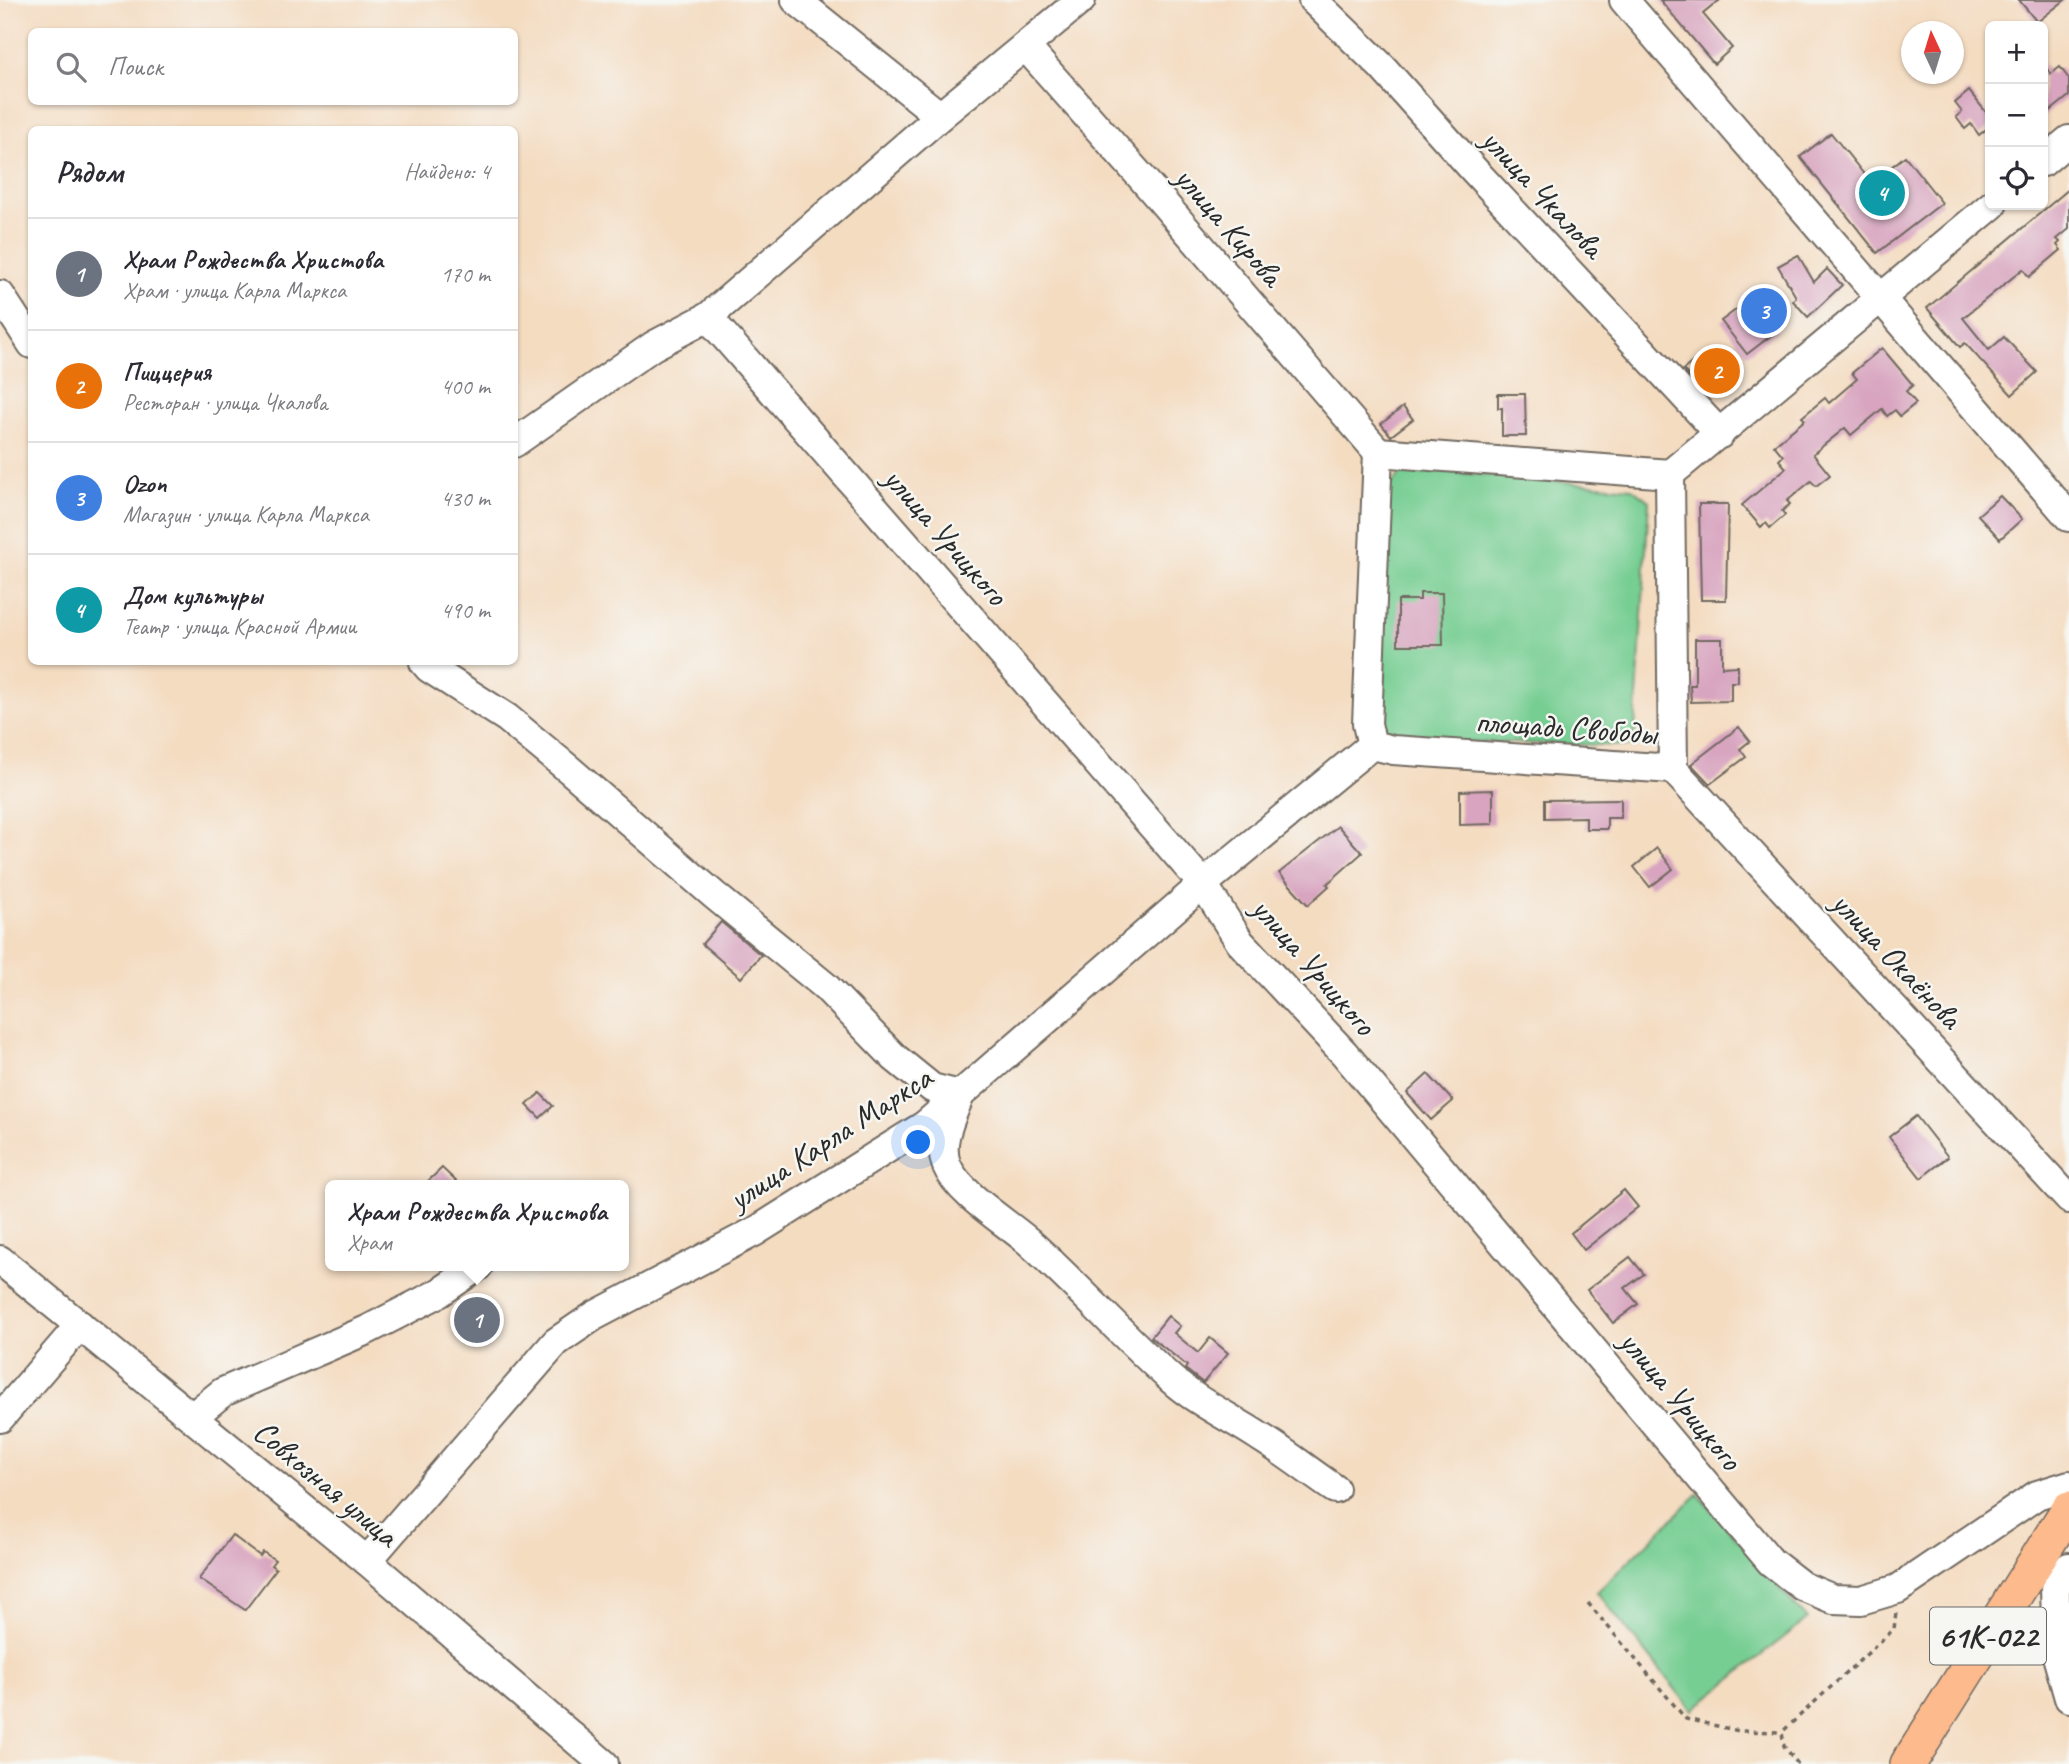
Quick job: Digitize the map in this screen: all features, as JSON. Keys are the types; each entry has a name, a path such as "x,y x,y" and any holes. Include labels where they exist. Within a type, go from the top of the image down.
{"main road":[{"name":"61К-022","path":"1908,1764 2069,1509"}],"street":[{"path":"796,0 940,116"},
{"path":"518,440 653,346 708,317 940,116 1081,0"},
{"name":"улица Чкалова","path":"1313,0 1382,67 1474,170 1720,434"},
{"path":"1624,0 2069,517"},
{"name":"улица Кирова","path":"1024,47 1142,178 1378,452"},
{"path":"2048,158 2069,140"},
{"path":"1372,745 1367,724 1378,452 1670,474 1986,210"},
{"path":"0,295 28,338"},
{"name":"улица Урицкого","path":"708,317 1203,884 1240,942 1344,1053 1771,1562 1802,1586 1833,1599 1861,1600 1898,1588 2037,1495 2069,1485"},
{"name":"площадь Свободы","path":"1372,745 1393,750 1673,769 1670,474"},
{"path":"426,665 507,718 571,771 714,895 825,986 895,1058 932,1088 960,1095 946,1134 944,1149 946,1164 964,1189 1028,1241 1172,1380 1204,1404 1259,1436 1335,1489"},
{"name":"улица Карла Маркса","path":"367,1561 556,1342 594,1316 756,1231 925,1125 1203,884 1372,745"},
{"name":"улица Окаёнова","path":"1673,769 2069,1199"},
{"name":"Совхозная улица","path":"0,1260 367,1561 604,1764"},
{"path":"192,1417 223,1392 368,1330 439,1293 471,1271"},
{"path":"0,1418 80,1325"},
{"path":"2069,1567 2055,1588 2056,1656 2069,1698"}],"path":[{"path":"1588,1603 1686,1719 1739,1731 1782,1732 1894,1629 1898,1588"},
{"path":"1782,1732 1784,1746 1798,1764"}],"green space":[{"path":"1406,468 1632,488 1649,501 1634,746 1396,740 1377,719 1387,489"},
{"path":"1698,1494 1807,1619 1692,1710 1597,1592"}],"building":[{"path":"1660,0 1720,0 1703,14 1732,48 1714,64"},
{"path":"2019,0 2065,0 2038,21"},
{"path":"2060,67 2069,79 2069,96 2048,113 2048,70 2051,74"},
{"path":"1969,91 1985,111 1985,130 1979,135 1971,124 1965,129 1956,117 1962,112 1955,103"},
{"path":"1831,133 1871,183 1905,156 1942,203 1877,253 1800,157"},
{"path":"2069,189 2069,229 2057,239 2061,250 2029,277 2023,269 1963,318 1989,350 2004,337 2037,372 2012,395 1965,343 1960,347 1927,308 2044,210 2048,210 2048,207"},
{"path":"1798,255 1814,282 1827,269 1842,285 1808,317 1793,301 1796,297 1778,266"},
{"path":"1741,306 1748,314 1758,307 1777,331 1747,354 1721,321"},
{"path":"1882,348 1913,385 1906,391 1916,403 1900,416 1895,410 1887,416 1882,409 1851,435 1845,428 1813,454 1830,475 1816,486 1811,481 1787,501 1790,504 1782,511 1785,515 1770,528 1766,523 1761,527 1742,505 1786,468 1779,460 1783,456 1774,445 1805,420 1802,417 1825,398 1829,403 1857,379 1852,373"},
{"path":"1707,350 1727,376 1706,392 1683,370"},
{"path":"1498,394 1525,394 1526,436 1502,436 1502,408 1498,408"},
{"path":"1403,407 1413,419 1391,436 1381,424"},
{"path":"2000,496 2022,519 2000,539 1978,515"},
{"path":"1699,504 1728,504 1726,600 1701,600"},
{"path":"1420,593 1442,593 1443,645 1398,645 1398,600 1420,600"},
{"path":"1695,639 1722,639 1722,667 1738,666 1738,682 1731,682 1731,701 1691,702 1690,685 1695,685"},
{"path":"1739,727 1750,741 1740,749 1746,757 1710,784 1691,764"},
{"path":"1493,790 1493,824 1460,825 1460,791"},
{"path":"1621,799 1621,818 1607,818 1607,829 1586,829 1586,817 1545,818 1545,800"},
{"path":"1338,826 1362,853 1308,905 1279,873"},
{"path":"1657,848 1673,869 1650,887 1634,867"},
{"path":"721,922 761,955 741,978 702,944"},
{"path":"1428,1074 1453,1101 1431,1120 1407,1093"},
{"path":"540,1093 553,1106 540,1118 527,1105"},
{"path":"1916,1116 1948,1157 1921,1178 1889,1137"},
{"path":"442,1168 455,1180 429,1180"},
{"path":"1624,1190 1638,1207 1584,1250 1571,1233"},
{"path":"1630,1257 1644,1274 1625,1288 1638,1304 1613,1323 1587,1290"},
{"path":"1168,1316 1180,1326 1174,1333 1198,1353 1210,1338 1228,1353 1203,1383 1185,1369 1187,1366 1151,1337"},
{"path":"232,1535 260,1556 263,1552 275,1560 271,1565 276,1569 245,1610 199,1579"}],"place":[{"name":"Дом культуры","path":"1882,193"},
{"name":"Ozon","path":"1764,311"},
{"name":"Пиццерия","path":"1717,371"},
{"name":"Храм Рождества Христова","path":"477,1320"}]}
